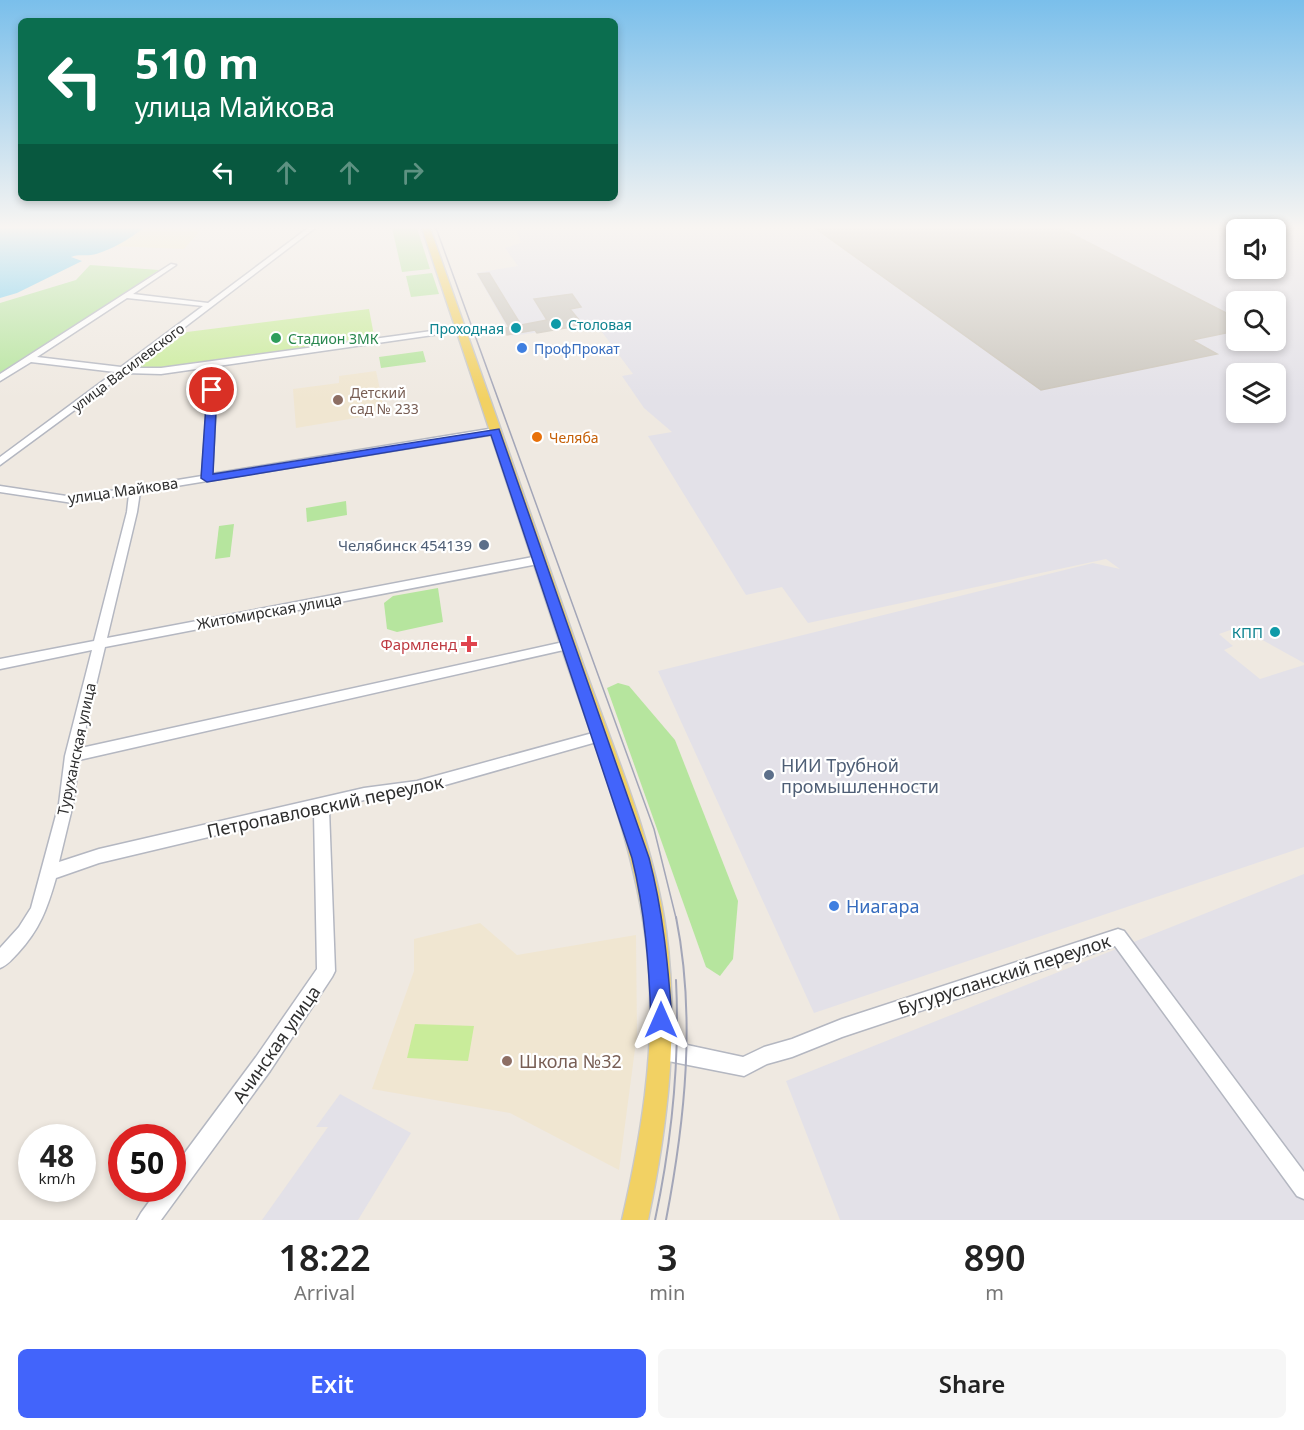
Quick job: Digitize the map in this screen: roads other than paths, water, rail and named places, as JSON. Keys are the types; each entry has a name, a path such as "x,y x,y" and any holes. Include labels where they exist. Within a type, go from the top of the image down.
{"main road":[{"path":"446,285 600,736 648,889 661,985 660,1051 651,1139 635,1220"}],"street":[{"path":"0,378 143,285"},
{"name":"улица Василевского","path":"0,462 237,285"},
{"path":"127,296 210,305"},
{"path":"29,359 124,370 161,371 461,329"},
{"path":"207,478 214,365"},
{"name":"улица Майкова","path":"0,489 64,500 495,431"},
{"name":"Туруханская улица","path":"0,960 25,933 38,911 49,873 66,804 72,756 132,512 135,490"},
{"name":"Житомирская улица","path":"0,664 538,560"},
{"path":"72,756 568,645"},
{"name":"Петропавловский переулок","path":"49,873 99,856 321,806 364,794 417,787 600,736"},
{"name":"Ачинская улица","path":"148,1220 263,1064 326,971 321,806"},
{"name":"Бугурусланский переулок","path":"660,1051 687,1054 744,1067 764,1056 792,1048 842,1028 1118,937 1304,1189"}],"water":[{"path":"0,285 33,285 17,293 0,298"}],"tram line":[{"path":"457,285 654,829 676,918"},
{"path":"666,1220 673,1183 686,1069 686,993 676,917"},
{"path":"655,1220 666,1160 676,1070 676,980"}],"place":[{"name":"Столовая","path":"556,324"},
{"name":"Проходная","path":"516,328"},
{"name":"Стадион ЗМК","path":"276,338"},
{"name":"ПрофПрокат","path":"522,348"},
{"name":"Детский сад № 233","path":"338,400"},
{"name":"Челяба","path":"537,437"},
{"name":"Челябинск 454139","path":"484,545"},
{"name":"КПП","path":"1275,632"},
{"name":"Фармленд","path":"469,644"},
{"name":"НИИ Трубной промышленности","path":"769,775"},
{"name":"Ниагара","path":"834,906"},
{"name":"Школа №32","path":"507,1061"}]}
